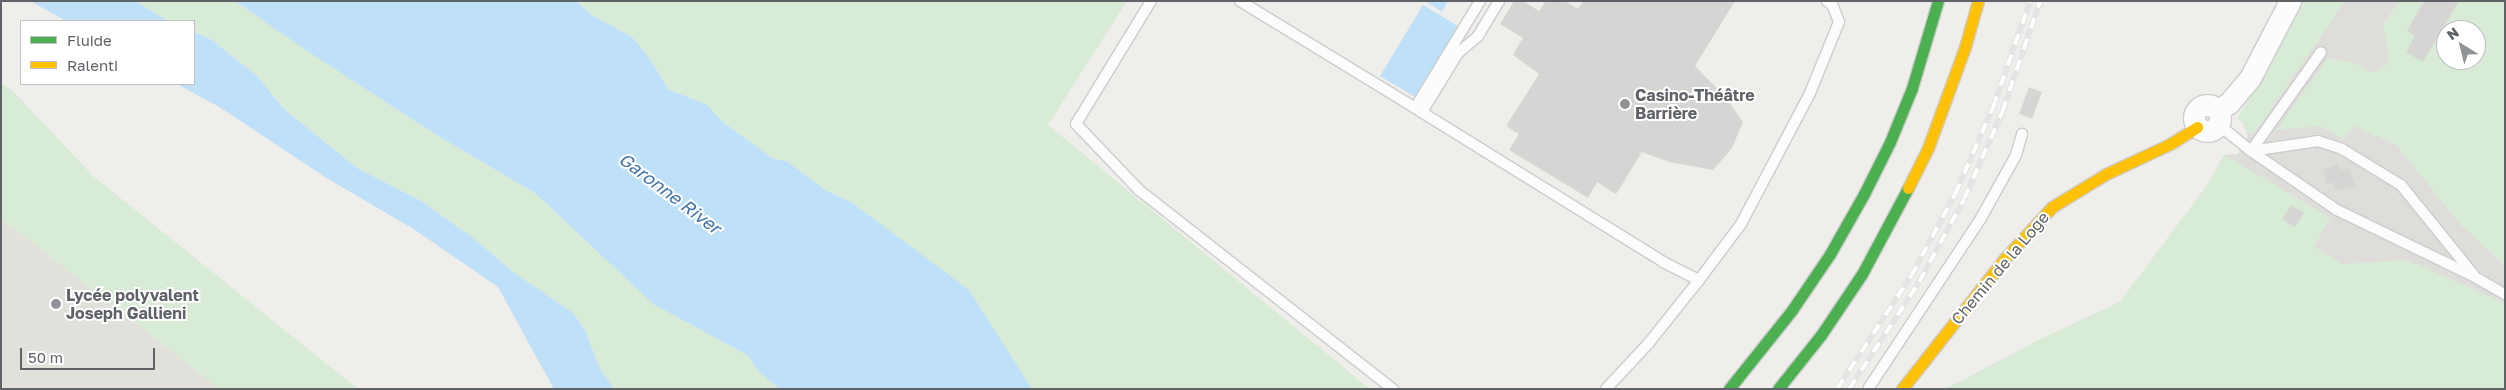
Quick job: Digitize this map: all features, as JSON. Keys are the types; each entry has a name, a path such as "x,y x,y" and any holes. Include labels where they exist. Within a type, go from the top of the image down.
{"main road":[{"path":"1729,389 1792,310 1830,254 1864,194 1890,142 1908,97 1938,1"},
{"path":"1778,389 1831,320 1862,274 1898,208 1928,148 1965,47 1978,1"},
{"name":"Chemin de la Loge","path":"1902,389 2006,258 2052,207 2106,174 2170,144 2197,127"}],"street":[{"path":"2219,118 2250,78 2290,1"},
{"name":"Chemin de la Loge","path":"2197,127 2194,117 2199,108 2209,105 2219,118"}],"lane":[{"path":"1151,1 1076,124 1139,190 1393,389"},
{"path":"1240,1 1655,257 1699,280"},
{"path":"1418,110 1480,1"},
{"path":"1418,110 1458,53 1478,36 1499,1"},
{"path":"1606,389 1648,344 1741,224 1810,93 1838,22 1832,3"},
{"path":"2251,151 2320,52"},
{"path":"2219,118 2251,151 2337,210 2475,277 2505,294"},
{"path":"1868,389 1981,218 2016,155 2022,134"},
{"path":"2251,151 2318,141 2342,149 2401,184 2475,277"}],"shaded area":[{"path":"2329,1 2505,1 2505,389 1946,389 2041,339 2120,302 2206,187 2224,155 2238,154 2248,136 2243,123"},
{"name":"Lycée polyvalent Joseph Gallieni","path":"1,218 220,389 1,389"}],"green space":[{"path":"135,1 235,1 307,51 438,136 535,193 653,304 747,355 760,373 780,389 614,389 600,369 585,330 573,313 513,272 473,238 421,201 357,168 285,110 257,76 212,40 195,32 195,20 166,20"},
{"path":"576,1 1127,1 1048,125 1370,389 1032,389 883,228 851,202 825,190 788,162 772,158 723,122 706,104 669,90 649,58 632,37 593,16"},
{"path":"2302,1 2345,1 2255,133 2247,133 2243,123 2237,119 2298,13"},
{"path":"2399,1 2505,1 2505,266 2459,223 2396,145 2354,126 2343,139 2320,126 2276,130 2328,58 2355,63 2366,71 2375,72 2385,66 2389,57 2383,25"},
{"path":"1,83 13,91 93,176 358,389 220,389 1,218"},
{"path":"2224,155 2330,217 2314,247 2343,264 2407,260 2505,303 2505,389 1946,389 2041,339 2120,302 2206,187"}],"water":[{"path":"30,1 135,1 166,20 64,20"},
{"name":"Garonne River","path":"235,1 576,1 593,16 632,37 649,58 669,90 706,104 723,122 772,158 788,162 825,190 851,202 969,290 1032,389 780,389 760,373 747,355 653,304 535,193 438,136 307,51"},
{"path":"1425,1 1448,1 1442,12"},
{"path":"1423,5 1458,26 1415,97 1380,76"},
{"path":"195,32 212,40 257,76 285,110 357,168 421,201 473,238 513,272 573,313 585,330 600,369 614,389 554,389 498,287 415,230 325,177 221,108 179,85 195,85"}],"building":[{"name":"Casino-Théâtre Barrière","path":"1514,1 1523,1 1539,11 1546,1 1565,1 1578,9 1583,1 1735,1 1695,66 1727,99 1743,122 1732,148 1713,170 1669,162 1642,152 1616,194 1597,182 1588,198 1509,150 1519,134 1506,126 1539,74 1513,55 1523,38 1500,24"},
{"path":"2424,1 2459,1 2448,20 2436,20 2436,40 2423,62 2406,52 2415,36 2407,31"},
{"path":"2029,87 2042,92 2032,119 2019,114"},
{"path":"2338,164 2340,170 2349,168 2355,186 2336,191 2333,182 2327,184 2323,170"},
{"path":"2291,205 2304,213 2295,227 2282,220"}],"railway":[{"path":"1837,389 1911,276 1955,194 1993,107 2030,1"},
{"path":"1849,389 1919,282 1964,199 2002,112 2040,1"}],"traffic: fast":[{"path":"1729,389 1792,310 1830,254 1864,194 1890,142 1912,88 1938,1"},
{"path":"1778,389 1821,335 1862,274 1908,188"}],"traffic: slow":[{"path":"1908,188 1928,148 1965,47 1978,1"},
{"path":"1902,389 2006,257 2052,207 2106,174 2170,144 2197,127"}],"place":[{"name":"Casino-Théâtre Barrière","path":"1625,104"},
{"name":"Lycée polyvalent Joseph Gallieni","path":"56,304"}]}
